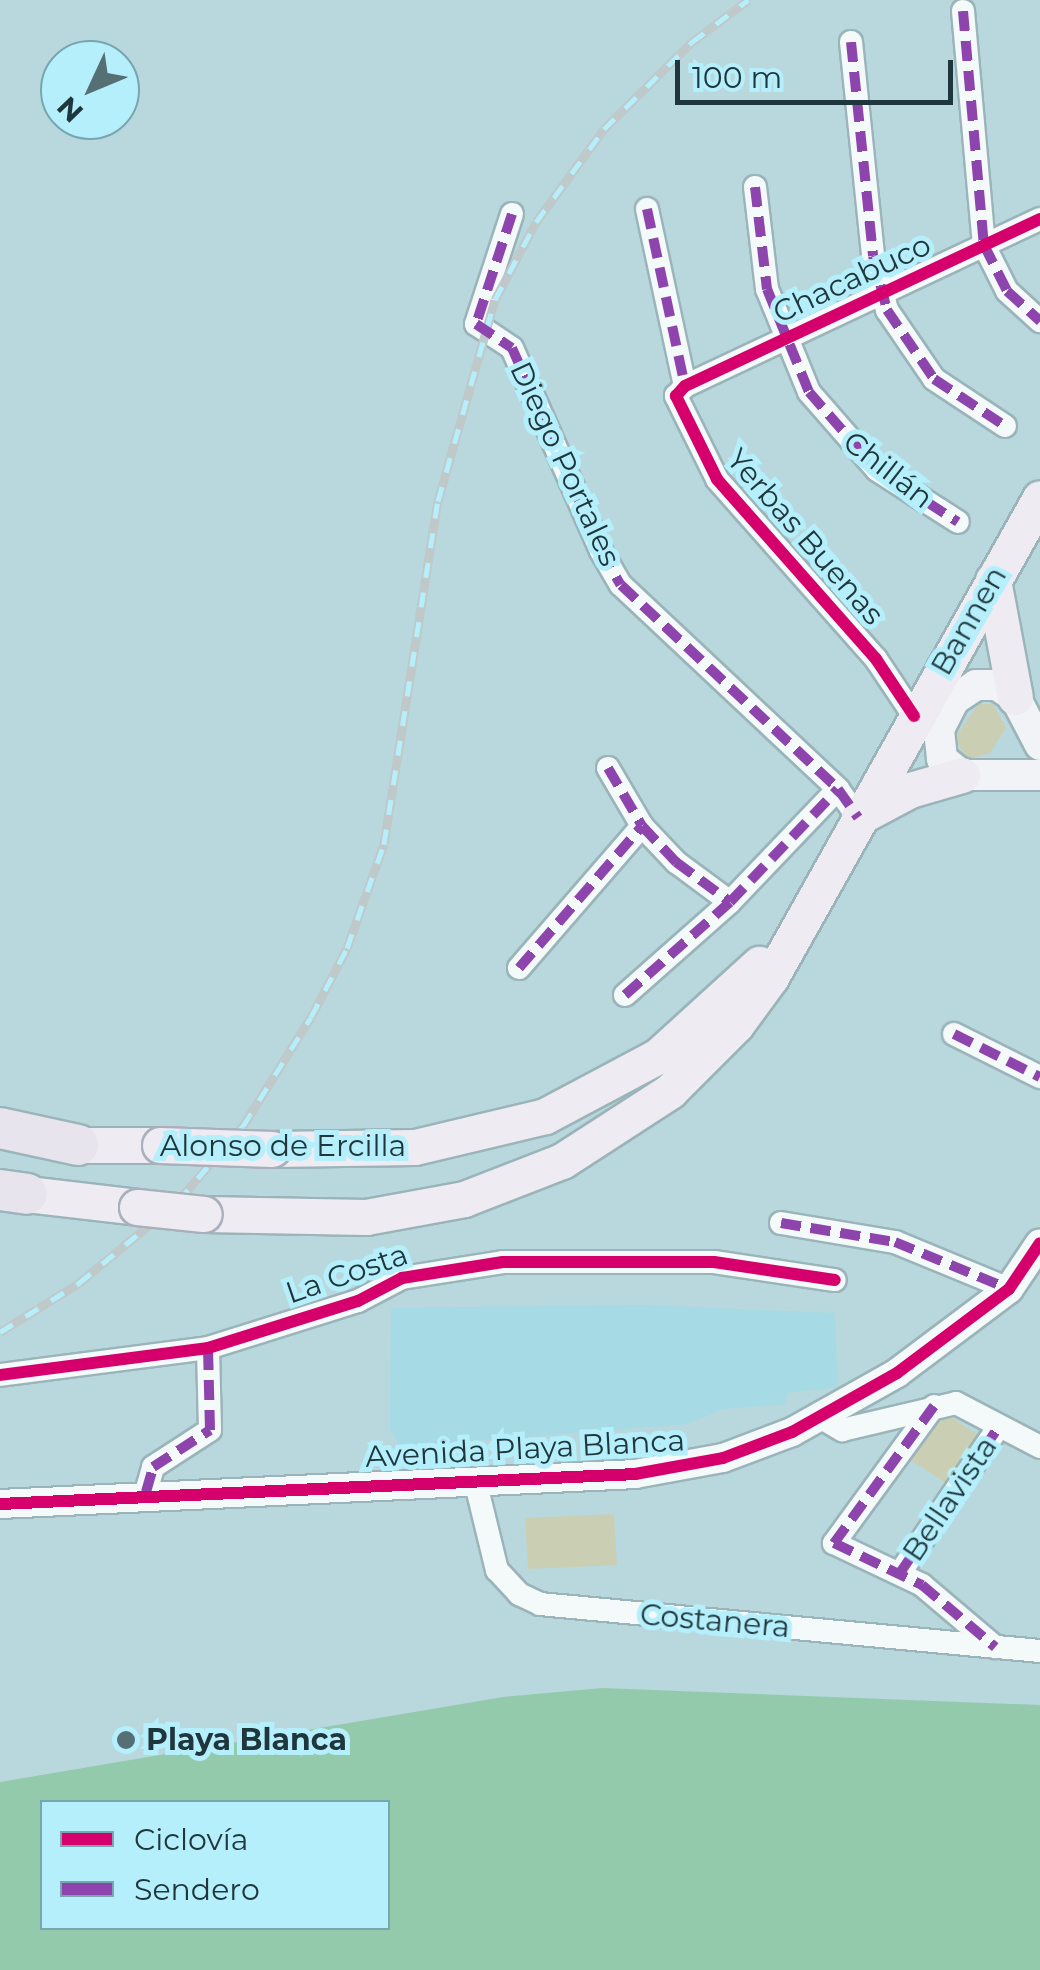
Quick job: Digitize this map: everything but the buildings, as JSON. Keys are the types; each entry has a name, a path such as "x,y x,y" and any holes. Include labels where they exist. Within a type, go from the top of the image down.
{"highway":[{"path":"0,1128 78,1145"},
{"path":"0,1146 78,1145"}],"main road":[{"name":"Bannen","path":"810,901 848,804 914,716 1040,498"},
{"path":"848,804 910,790 1012,753 1019,712 993,580"},
{"path":"946,662 976,669 1019,712"},
{"path":"962,768 939,730 954,700 976,685 1019,712"},
{"path":"914,716 962,768 1040,775"},
{"path":"9,1193 204,1214 332,1219 399,1213 482,1194 562,1161 645,1111 715,1048 771,977 810,901"},
{"name":"Alonso de Ercilla","path":"78,1145 380,1150 450,1142 575,1104 684,1036 754,969 810,901"}],"street":[{"path":"963,12 984,245 1007,292 1040,321"},
{"path":"851,42 880,293 922,366 1006,426"},
{"name":"Chillán","path":"755,187 764,273 783,340 808,392 856,451 958,522"},
{"name":"Yerbas Buenas","path":"648,209 685,386 677,407 718,479 876,659 914,716"},
{"name":"Diego Portales","path":"512,214 476,324 512,348 602,551 621,585 848,804"},
{"name":"Chacabuco","path":"685,386 1040,219"},
{"path":"608,768 642,826 676,862 730,902"},
{"path":"625,995 848,804"},
{"path":"519,968 642,826"},
{"path":"954,1034 1040,1078"},
{"path":"782,1223 868,1234 1009,1289"},
{"name":"Avenida Playa Blanca","path":"0,1504 146,1492 475,1480 692,1466 755,1448 897,1373 1009,1289 1040,1243"},
{"name":"La Costa","path":"0,1375 208,1348 358,1301 402,1278 503,1262 714,1262 835,1280"},
{"path":"146,1492 153,1467 210,1430 208,1348"},
{"path":"820,1417 842,1430 956,1403 1040,1447"},
{"path":"934,1406 834,1544 900,1573 995,1647"},
{"name":"Bellavista","path":"900,1573 1000,1426"},
{"name":"Costanera","path":"475,1480 497,1570 520,1594 540,1604 1040,1651"}],"shaded area":[{"path":"978,704 993,704 1006,728 990,753 967,760 955,738"},
{"path":"645,1305 835,1313 838,1387 788,1393 786,1404 724,1409 687,1424 435,1444 403,1453 390,1429 391,1308"},
{"path":"937,1408 980,1436 949,1485 906,1457"},
{"path":"614,1514 617,1565 528,1569 525,1518"},
{"path":"602,1688 1040,1705 1040,1970 0,1970 0,1782 503,1697"}],"railway":[{"path":"0,1332 79,1283 178,1201 243,1126 311,1017 347,948 384,844 438,501 495,300 536,222 604,129 692,42 748,0"}],"marked path":[{"path":"963,11 984,245 1007,291 1040,321"},
{"path":"851,42 873,256 887,310 934,379 1005,426"},
{"path":"755,187 767,289 809,392 877,470 958,522"},
{"path":"647,209 685,386"},
{"path":"512,214 476,324 512,348 601,551 621,585 838,789 858,818"},
{"path":"608,768 642,826 676,862 730,902"},
{"path":"625,995 730,902 838,789"},
{"path":"519,968 642,826"},
{"path":"954,1034 1040,1077"},
{"path":"781,1223 895,1242 1009,1289"},
{"path":"146,1492 153,1467 210,1430 208,1348"},
{"path":"934,1406 834,1543 922,1585 995,1647"},
{"path":"900,1573 999,1426"}],"cycle path":[{"path":"914,716 876,659 717,479 676,396 685,386 1040,219"},
{"path":"0,1504 635,1474 723,1458 792,1432 897,1373 1009,1289 1040,1243"},
{"path":"0,1375 208,1348 358,1301 402,1278 503,1262 714,1262 835,1280"}],"place":[{"name":"Playa Blanca","path":"126,1740"}]}
